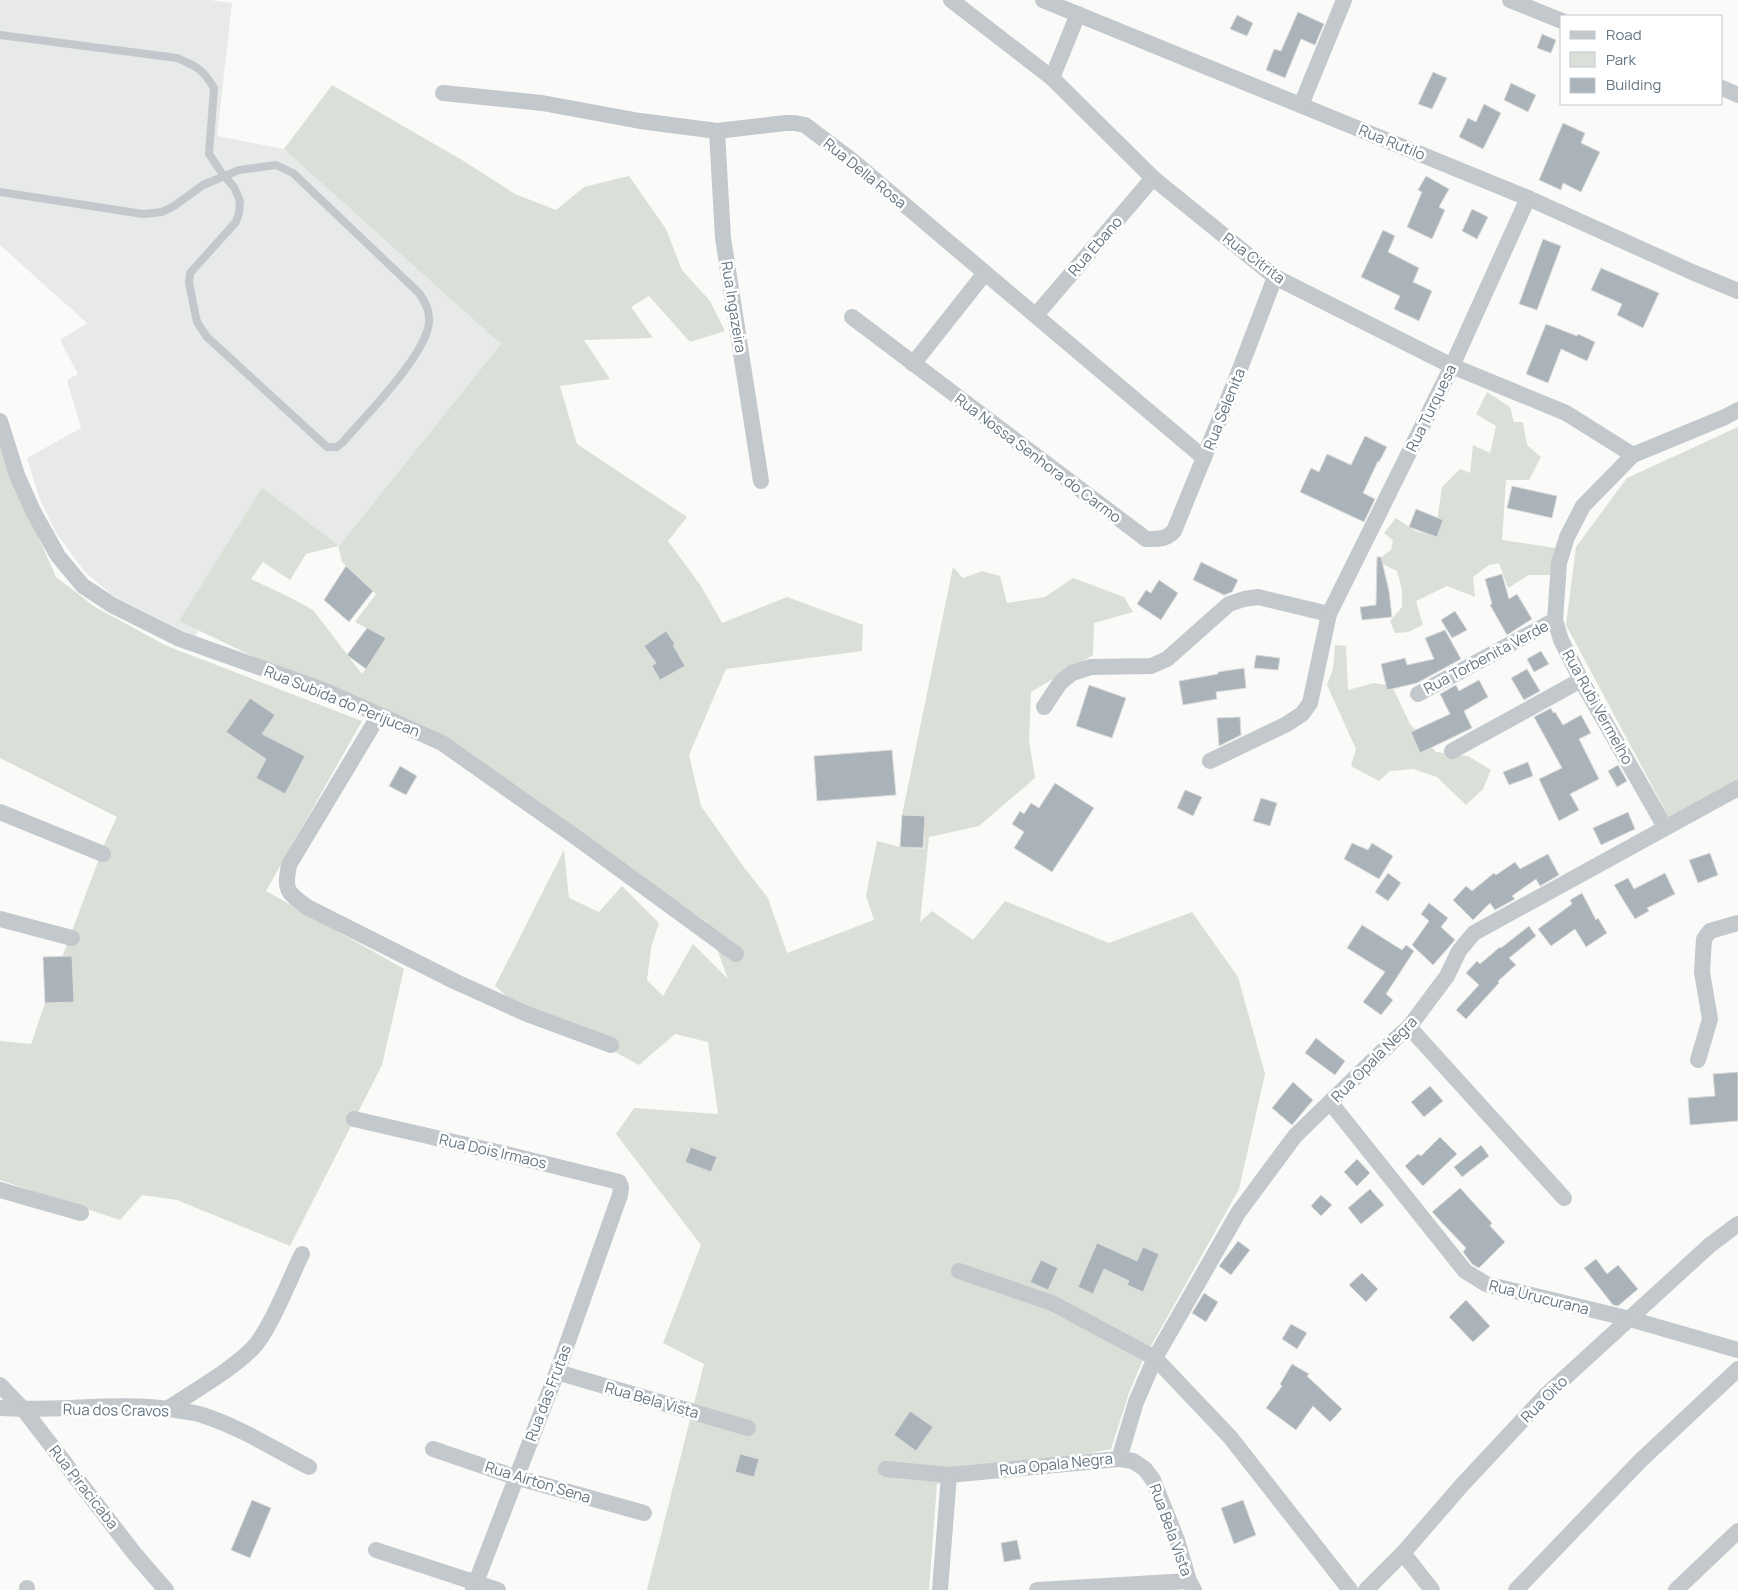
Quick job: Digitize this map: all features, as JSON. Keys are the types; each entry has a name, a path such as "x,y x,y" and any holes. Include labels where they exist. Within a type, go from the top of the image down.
{"street":[{"name":"Rua Citrita","path":"951,0 1052,78 1153,178 1275,277 1452,366 1566,413 1633,455"},
{"name":"Rua Rutilo","path":"1044,0 1528,198 1738,291"},
{"path":"1301,105 1344,0"},
{"path":"1510,0 1560,21"},
{"path":"1052,78 1078,14"},
{"path":"1723,88 1738,95"},
{"name":"Rua Della Rosa","path":"443,93 542,103 640,121 717,131 785,123 805,125 854,162 1204,458"},
{"name":"Rua Ingazeira","path":"717,131 723,238 761,481"},
{"name":"Rua Ebano","path":"1036,315 1153,178"},
{"name":"Rua Turquesa","path":"1210,762 1287,724 1302,714 1310,703 1329,614 1452,366 1528,198"},
{"path":"913,364 985,273"},
{"name":"Rua Selenita","path":"1168,537 1174,531 1275,277"},
{"name":"Rua Nossa Senhora do Carmo","path":"852,317 1146,539 1168,537"},
{"path":"1633,455 1726,417 1738,410"},
{"name":"Rua Subida do Perijucan","path":"0,421 17,475 33,511 58,556 83,586 112,605 180,639 326,691 442,743 577,838 736,954"},
{"name":"Rua Rubi Vermelho","path":"1633,455 1583,506 1567,536 1559,563 1555,620 1561,640 1581,680 1665,827"},
{"path":"1044,707 1060,683 1072,673 1091,667 1151,666 1167,659 1229,604 1244,599 1258,597 1329,614"},
{"name":"Rua Torbenita Verde","path":"1418,694 1555,620"},
{"path":"1452,751 1581,680"},
{"path":"379,715 289,865 286,881 290,893 308,907 456,982 527,1014 611,1046"},
{"name":"Rua Opala Negra","path":"886,1470 949,1475 1120,1459 1136,1402 1155,1358 1238,1213 1295,1136 1409,1027 1447,976 1459,951 1474,933 1738,788"},
{"path":"0,812 103,854"},
{"path":"0,919 72,938"},
{"path":"1698,1060 1710,1020 1702,972 1704,939 1710,931 1738,923"},
{"path":"1409,1027 1564,1198"},
{"name":"Rua Urucurana","path":"1330,1102 1465,1271 1473,1278 1486,1284 1630,1319 1738,1350"},
{"name":"Rua Dois Irmaos","path":"354,1119 619,1182 622,1187 620,1196"},
{"path":"0,1190 81,1213"},
{"name":"Rua das Frutas","path":"474,1586 557,1372 620,1196"},
{"name":"Rua Oito","path":"1366,1590 1403,1554 1462,1485 1546,1395 1710,1245 1738,1224"},
{"path":"167,1409 231,1366 252,1348 267,1327 302,1254"},
{"path":"959,1271 1052,1303 1155,1358 1230,1437 1350,1590"},
{"path":"1516,1590 1640,1461 1738,1369"},
{"name":"Rua Bela Vista","path":"557,1372 748,1428"},
{"name":"Rua Piracicaba","path":"0,1386 24,1410 134,1552 166,1590"},
{"name":"Rua dos Cravos","path":"0,1408 24,1410 137,1407 201,1414 234,1428 309,1467"},
{"name":"Rua Airton Sena","path":"433,1448 515,1477 644,1513"},
{"name":"Rua Bela Vista","path":"1120,1459 1133,1461 1145,1470 1153,1480 1177,1540 1192,1585"},
{"path":"940,1590 949,1475"},
{"path":"1676,1590 1738,1531"},
{"path":"376,1550 474,1586 498,1590"},
{"path":"1403,1554 1432,1590"},
{"path":"1037,1590 1192,1585"}],"lane":[{"path":"0,35 177,58 199,68 214,88 209,154 224,176 234,187 240,201 236,222 190,273 189,283 197,322 207,337 327,447 337,447 415,356 425,337 430,320 427,306 419,293 293,173 276,165 239,170 224,176 203,185 174,206 162,212 143,214 0,192"}],"shaded area":[{"path":"0,0 210,0 232,3 217,136 284,149 373,215 501,344 339,546 264,496 195,637 112,595 84,571 55,531 39,497 27,458 81,428 67,380 78,374 60,340 87,323 0,245"}],"green space":[{"path":"332,85 462,160 515,194 556,210 584,187 629,176 666,229 682,270 710,301 725,331 690,342 649,296 631,307 653,338 584,340 610,379 560,386 577,444 687,517 668,541 701,586 722,623 787,597 863,625 862,651 726,669 689,755 701,806 768,898 787,953 874,920 866,896 877,841 900,847 924,849 925,817 902,815 953,567 963,578 982,571 1000,576 1007,603 1045,597 1073,578 1124,597 1133,612 1094,623 1093,655 1031,692 1029,740 1035,778 979,826 929,837 920,922 932,911 973,940 1005,901 1109,943 1192,912 1238,977 1265,1074 1239,1189 1142,1362 1129,1393 1111,1449 937,1484 929,1590 647,1590 704,1364 663,1343 701,1245 616,1134 634,1108 718,1114 708,1042 675,1034 639,1065 584,1035 527,1014 495,986 564,850 569,898 599,912 622,886 659,923 651,948 647,980 663,996 693,944 728,979 707,922 513,793 442,743 336,696 179,621 262,488 339,546 501,344 284,149","holes":["338,546 342,562 376,594 355,622 386,639 362,674 313,610 251,579 263,562 290,580 306,554"]},
{"path":"1487,392 1510,407 1514,422 1523,422 1527,445 1541,457 1529,480 1506,480 1502,540 1555,548 1551,575 1529,575 1508,588 1499,563 1489,565 1473,577 1475,597 1447,586 1416,601 1423,625 1408,632 1395,633 1390,621 1402,607 1402,590 1397,571 1376,561 1391,550 1393,540 1384,533 1396,518 1415,531 1435,536 1442,487 1460,469 1470,473 1473,445 1490,453 1496,426 1476,414"},
{"path":"1738,427 1738,788 1672,823 1566,625 1576,547 1627,478"},
{"path":"0,449 56,577 95,607 167,646 362,721 266,891 404,969 382,1065 290,1246 177,1200 142,1195 120,1220 0,1180 0,1041 31,1044 106,840 117,817 0,758"},
{"path":"1335,645 1346,646 1348,690 1374,683 1392,686 1410,724 1436,752 1468,756 1491,770 1483,789 1466,805 1437,777 1413,769 1390,771 1379,781 1351,766 1356,749 1327,685 1333,669"}],"building":[{"path":"1298,12 1324,24 1315,45 1301,39 1285,78 1266,70 1274,49 1281,51"},
{"path":"1237,15 1253,23 1247,36 1230,29"},
{"path":"1542,34 1556,40 1551,53 1537,48"},
{"path":"1433,72 1447,78 1432,109 1418,104"},
{"path":"1511,83 1536,95 1528,112 1504,100"},
{"path":"1484,104 1501,113 1483,149 1459,137 1468,118 1476,122"},
{"path":"1563,123 1585,133 1581,143 1600,152 1581,192 1563,183 1561,190 1539,180"},
{"path":"1426,176 1449,189 1439,207 1445,210 1432,239 1407,227 1422,192 1418,190"},
{"path":"1472,209 1488,217 1477,239 1462,231"},
{"path":"1383,230 1395,236 1388,252 1419,268 1413,282 1432,291 1419,321 1394,309 1400,296 1361,277"},
{"path":"1543,239 1561,246 1537,310 1519,304"},
{"path":"1601,268 1659,293 1643,328 1617,315 1622,304 1591,290"},
{"path":"1546,324 1577,336 1578,334 1595,342 1587,361 1561,349 1548,383 1526,374"},
{"path":"1365,436 1387,447 1378,461 1363,493 1375,499 1364,522 1300,492 1311,468 1319,472 1327,454 1351,465"},
{"path":"1512,486 1557,496 1552,518 1507,508"},
{"path":"1416,509 1443,520 1437,537 1409,527"},
{"path":"1377,557 1381,557 1389,591 1392,617 1362,620 1360,607 1376,605"},
{"path":"1201,562 1238,580 1232,592 1224,595 1193,580"},
{"path":"346,566 373,591 349,622 324,600"},
{"path":"1502,574 1509,599 1517,594 1532,619 1507,635 1490,605 1492,604 1485,579"},
{"path":"1159,580 1178,593 1161,620 1137,604 1146,590 1151,593"},
{"path":"1455,611 1467,630 1452,638 1441,620"},
{"path":"367,628 386,638 366,669 347,655"},
{"path":"1445,630 1461,659 1417,683 1387,690 1381,664 1405,658 1407,665 1434,659 1425,638"},
{"path":"666,631 675,644 673,645 685,666 660,680 652,666 656,663 644,646"},
{"path":"1541,651 1549,664 1534,672 1527,659"},
{"path":"1256,655 1280,658 1278,670 1254,668"},
{"path":"1244,668 1246,688 1216,692 1217,699 1183,705 1179,681"},
{"path":"1527,669 1540,691 1524,700 1511,678"},
{"path":"1479,680 1488,697 1464,711 1472,728 1420,753 1411,732 1450,714 1440,694 1456,685 1459,691"},
{"path":"1089,685 1126,698 1112,738 1076,726"},
{"path":"250,698 275,715 262,734 305,756 285,794 256,778 266,759 226,732"},
{"path":"1551,708 1563,725 1581,715 1591,733 1579,739 1599,779 1570,794 1579,810 1559,821 1539,779 1562,768 1534,717"},
{"path":"1240,717 1241,735 1219,746 1217,718"},
{"path":"892,750 896,795 817,801 814,756"},
{"path":"1528,762 1533,776 1509,785 1503,772"},
{"path":"1618,765 1627,781 1617,787 1608,771"},
{"path":"400,766 417,776 406,795 389,786"},
{"path":"1055,783 1094,808 1052,872 1014,848 1024,832 1012,824 1020,811 1024,814 1031,803 1039,808"},
{"path":"1185,790 1202,797 1193,816 1177,808"},
{"path":"1261,798 1277,803 1270,826 1253,821"},
{"path":"1628,812 1635,829 1601,845 1593,828"},
{"path":"902,815 925,816 923,848 900,847"},
{"path":"1352,843 1368,850 1372,843 1393,856 1379,879 1344,859"},
{"path":"1710,853 1718,875 1698,883 1689,860"},
{"path":"1548,854 1559,875 1540,886 1536,879 1512,896 1515,899 1495,910 1490,903 1473,920 1453,900 1466,886 1472,891 1494,873 1496,875 1515,862 1520,869"},
{"path":"1388,873 1401,883 1388,901 1375,892"},
{"path":"1665,873 1675,894 1647,908 1649,911 1635,919 1614,885 1628,878 1634,889"},
{"path":"1582,893 1596,920 1598,918 1607,933 1586,947 1575,929 1551,946 1538,929 1572,904 1570,900"},
{"path":"1429,903 1448,918 1441,927 1455,940 1433,965 1412,945 1429,921 1421,914"},
{"path":"1362,925 1402,950 1406,945 1414,951 1386,994 1393,1000 1381,1015 1363,1002 1385,972 1347,948"},
{"path":"1529,926 1536,936 1509,958 1516,965 1498,981 1499,983 1466,1019 1456,1010 1479,985 1466,973 1477,961 1480,964"},
{"path":"72,956 74,1002 45,1003 43,957"},
{"path":"1316,1038 1345,1061 1335,1075 1305,1053"},
{"path":"1738,1072 1738,1121 1690,1125 1688,1098 1715,1096 1713,1074"},
{"path":"1293,1082 1313,1100 1292,1125 1272,1108"},
{"path":"1430,1086 1443,1101 1424,1117 1411,1102"},
{"path":"1440,1137 1457,1154 1423,1186 1405,1166 1418,1154 1421,1156"},
{"path":"1481,1145 1489,1156 1462,1177 1454,1167"},
{"path":"691,1147 717,1157 711,1172 685,1162"},
{"path":"1357,1159 1370,1173 1357,1186 1344,1172"},
{"path":"1460,1188 1492,1223 1490,1226 1505,1242 1479,1268 1472,1264 1463,1252 1466,1248 1432,1212"},
{"path":"1370,1189 1384,1205 1361,1224 1348,1208"},
{"path":"1321,1195 1332,1205 1321,1216 1311,1206"},
{"path":"1238,1241 1250,1250 1231,1275 1219,1266"},
{"path":"1097,1243 1137,1261 1143,1247 1159,1254 1143,1292 1127,1285 1129,1281 1104,1269 1093,1294 1078,1287"},
{"path":"1596,1259 1607,1274 1618,1265 1638,1289 1618,1306 1613,1305 1584,1268"},
{"path":"1041,1260 1058,1268 1048,1290 1030,1282"},
{"path":"1362,1273 1378,1289 1366,1302 1349,1285"},
{"path":"1204,1293 1218,1302 1206,1322 1192,1313"},
{"path":"1466,1300 1490,1326 1473,1342 1449,1317"},
{"path":"1291,1324 1307,1333 1297,1349 1282,1339"},
{"path":"1292,1364 1309,1374 1307,1376 1342,1409 1330,1422 1313,1406 1296,1430 1266,1408 1282,1386 1280,1384"},
{"path":"910,1411 933,1427 916,1451 894,1435"},
{"path":"740,1454 759,1459 754,1477 735,1472"},
{"path":"252,1500 271,1508 250,1558 231,1550"},
{"path":"1243,1500 1256,1535 1234,1544 1221,1508"},
{"path":"1017,1540 1021,1559 1004,1562 1001,1543"}]}
